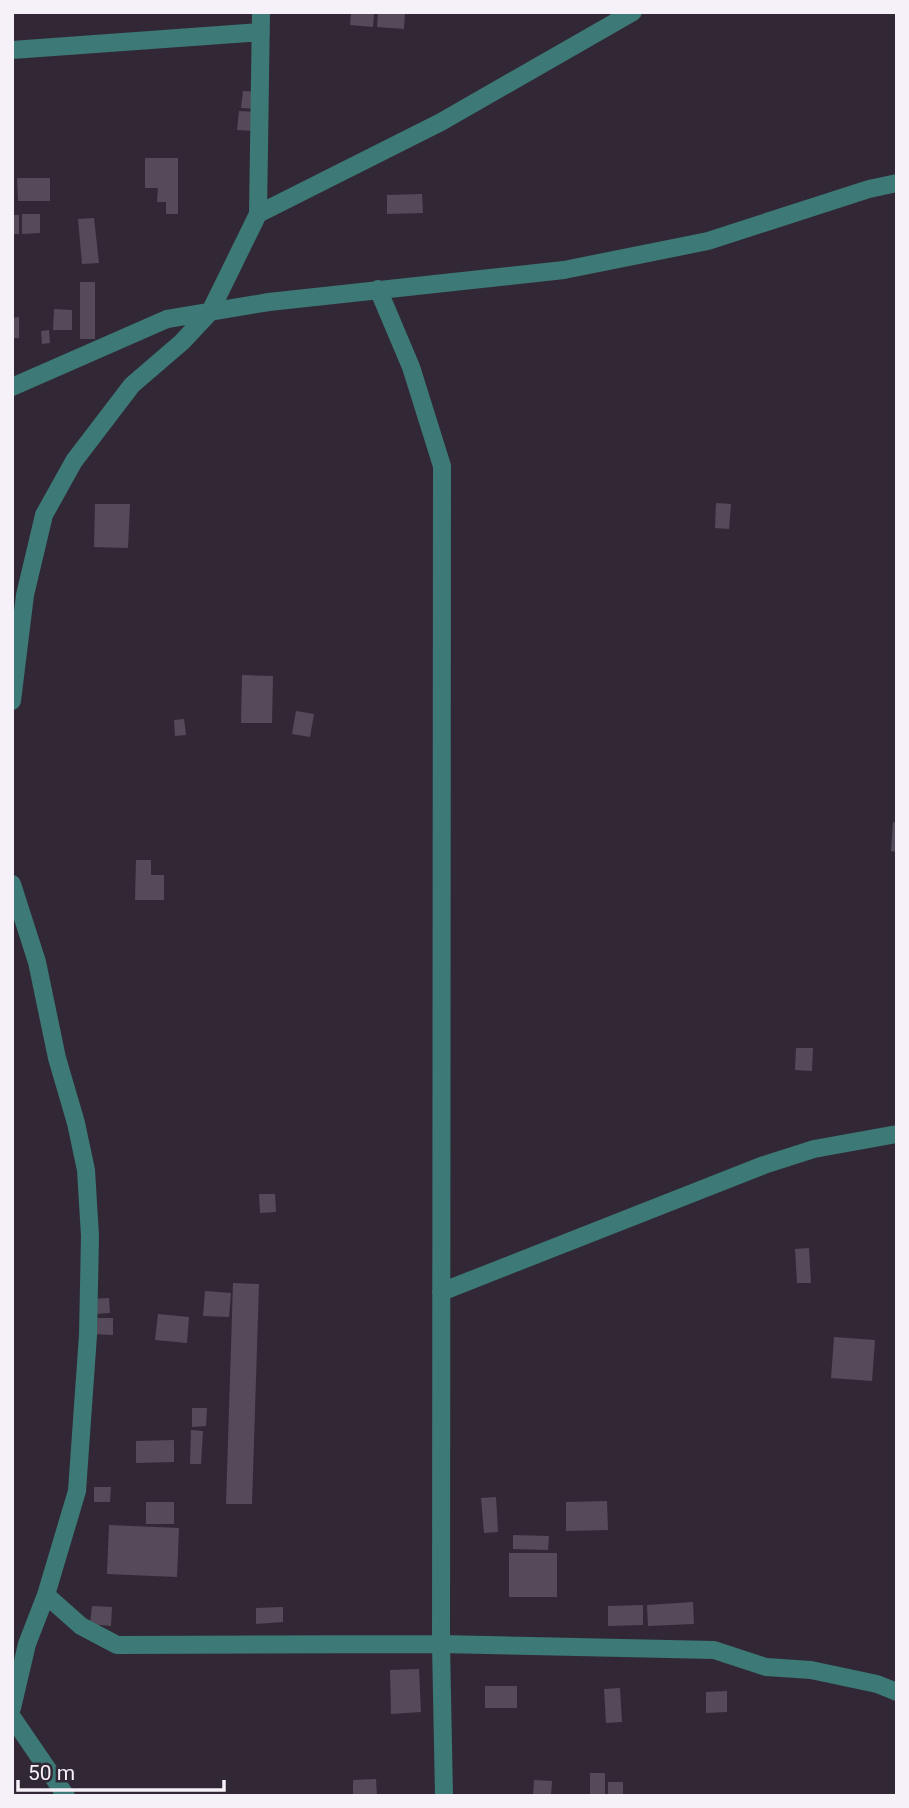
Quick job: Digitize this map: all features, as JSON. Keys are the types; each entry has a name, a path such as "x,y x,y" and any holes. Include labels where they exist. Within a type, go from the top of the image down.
{"street":[{"path":"12,701 14,667 25,595 44,515 74,461 132,385 182,342 209,312 258,214 261,12"},
{"path":"258,214 441,122 633,12"},
{"path":"12,50 261,32"},
{"path":"12,387 167,319 378,289 564,270 708,241 869,189 897,183"},
{"path":"378,289 411,368 442,466 441,1644 444,1796"},
{"path":"12,884 37,962 57,1058 81,1147 86,1170 90,1236 88,1335 77,1492 46,1595 27,1644 12,1708"},
{"path":"442,1292 764,1165 814,1149 897,1134"},
{"path":"46,1595 81,1626 117,1645 441,1644 714,1650 766,1667 811,1670 877,1684 897,1692"},
{"path":"12,1717 66,1796"}],"building":[{"path":"351,12 374,12 373,27 350,25"},
{"path":"378,12 405,12 404,29 377,27"},
{"path":"243,91 258,92 256,109 241,108"},
{"path":"239,111 256,112 254,131 237,130"},
{"path":"145,158 178,158 178,214 166,214 166,202 157,202 158,188 145,188"},
{"path":"17,178 50,178 50,201 18,201"},
{"path":"422,194 423,213 387,214 387,195"},
{"path":"22,214 40,214 40,233 22,234"},
{"path":"12,215 19,215 19,234 12,234"},
{"path":"94,218 99,263 82,264 78,219"},
{"path":"80,282 95,282 95,339 80,339"},
{"path":"54,309 72,310 72,330 53,330"},
{"path":"19,317 19,338 12,338 12,318"},
{"path":"49,330 50,343 42,344 41,331"},
{"path":"716,503 731,504 729,529 715,528"},
{"path":"95,504 130,504 128,548 94,547"},
{"path":"242,675 273,676 272,723 241,723"},
{"path":"296,711 314,714 310,737 292,734"},
{"path":"184,719 186,735 175,736 174,720"},
{"path":"893,822 897,823 897,852 891,851"},
{"path":"136,860 151,860 151,875 164,875 164,900 135,900"},
{"path":"796,1048 813,1048 812,1071 795,1070"},
{"path":"259,1194 275,1194 276,1212 260,1213"},
{"path":"809,1248 811,1283 797,1283 795,1249"},
{"path":"233,1283 259,1284 252,1504 226,1504"},
{"path":"205,1291 231,1293 229,1317 203,1316"},
{"path":"109,1298 110,1313 93,1314 92,1299"},
{"path":"158,1314 189,1317 187,1343 155,1340"},
{"path":"94,1318 113,1318 113,1335 93,1334"},
{"path":"834,1337 875,1340 872,1381 831,1378"},
{"path":"192,1408 207,1408 206,1426 192,1427"},
{"path":"191,1430 203,1431 201,1464 190,1464"},
{"path":"174,1440 174,1462 136,1463 136,1441"},
{"path":"94,1487 111,1487 110,1502 94,1502"},
{"path":"496,1497 498,1532 484,1533 481,1498"},
{"path":"607,1501 608,1530 566,1531 566,1502"},
{"path":"146,1502 174,1502 174,1524 146,1524"},
{"path":"109,1525 179,1528 177,1577 107,1574"},
{"path":"513,1535 549,1536 548,1550 513,1549"},
{"path":"509,1553 557,1553 557,1597 509,1597"},
{"path":"693,1602 694,1624 648,1626 647,1605"},
{"path":"643,1605 643,1625 608,1626 608,1606"},
{"path":"92,1606 112,1607 111,1626 90,1624"},
{"path":"283,1607 283,1622 256,1624 256,1608"},
{"path":"419,1669 421,1712 391,1714 390,1670"},
{"path":"485,1686 517,1686 517,1708 485,1708"},
{"path":"620,1688 622,1722 606,1723 604,1689"},
{"path":"727,1691 727,1712 706,1713 706,1692"},
{"path":"590,1773 605,1773 605,1796 590,1796"},
{"path":"376,1779 377,1796 353,1796 353,1780"},
{"path":"534,1780 552,1781 551,1796 533,1796"},
{"path":"608,1782 623,1782 623,1796 608,1796"}]}
